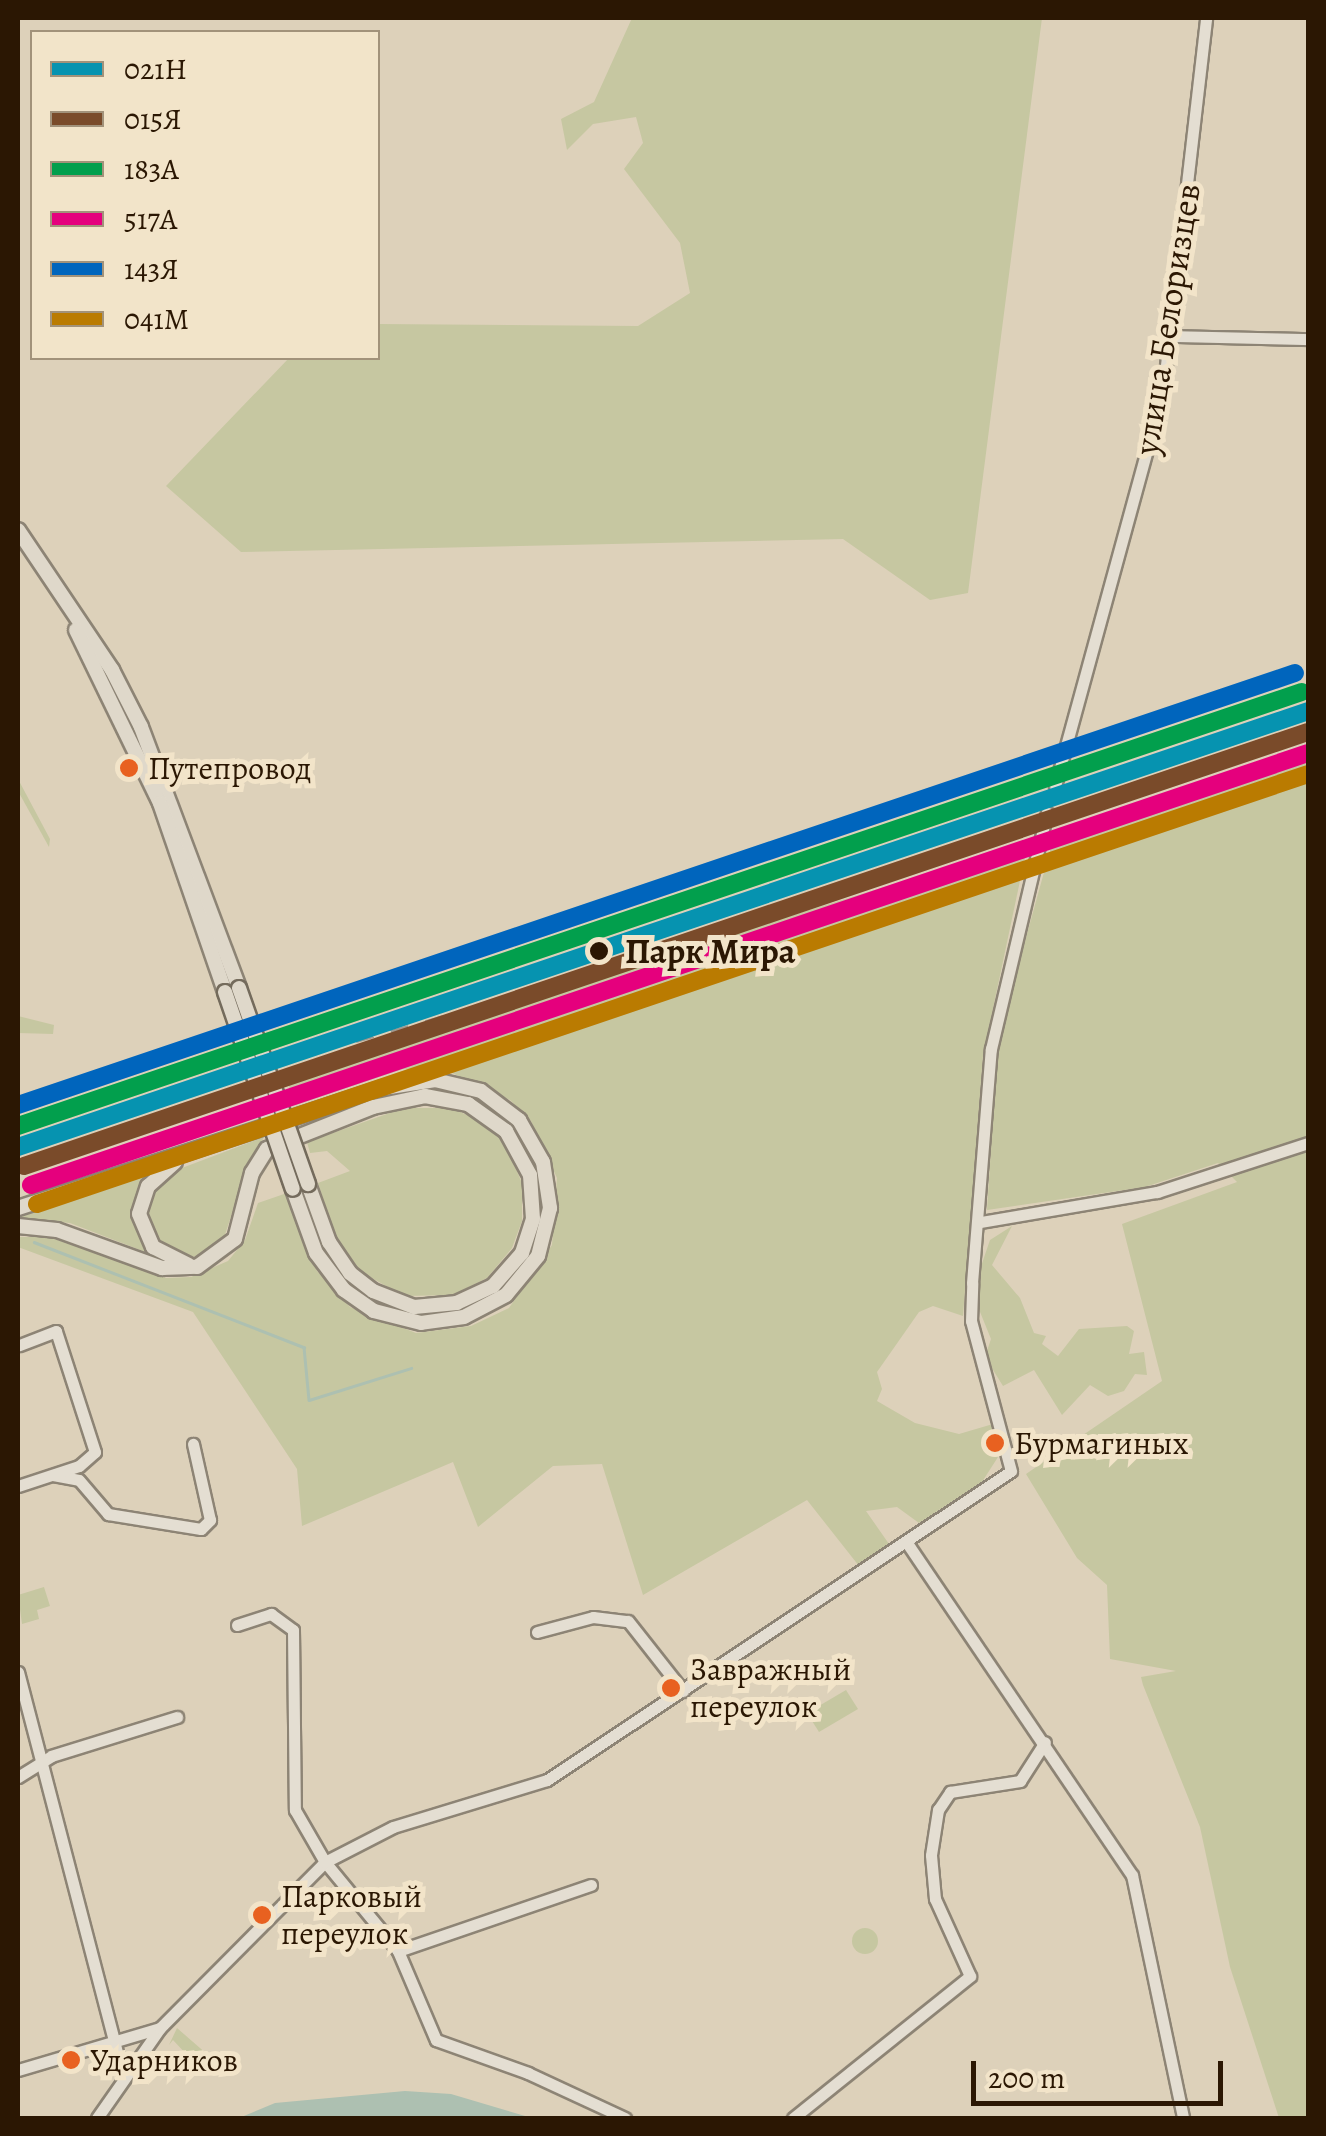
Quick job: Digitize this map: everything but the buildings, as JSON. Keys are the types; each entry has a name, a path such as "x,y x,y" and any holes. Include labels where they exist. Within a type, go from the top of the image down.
{"main road":[{"path":"18,530 112,670 186,832 232,990"},
{"path":"18,1208 184,1155 383,1088 444,1081 496,1100 526,1129 545,1168 550,1208 538,1256 512,1290 472,1315 421,1323 374,1310 344,1290 316,1253 300,1186 232,990 126,725 34,555"},
{"path":"176,847 186,832"},
{"path":"18,1226 57,1230 162,1268 197,1267 234,1239 252,1173 268,1150 410,1098 453,1100 500,1125 530,1175 533,1219 522,1252 493,1286 450,1305 414,1306 373,1291 350,1273 300,1186"},
{"path":"184,1155 150,1182 139,1214 158,1251 197,1267"}],"street":[{"name":"улица Белоризцев","path":"1056,786 1146,462 1172,336 1206,18"},
{"path":"1172,336 1308,339"},
{"path":"97,2118 123,2074 160,2028 325,1862 393,1827 531,1788 1012,1471 971,1321 992,1049 1048,813"},
{"path":"981,1222 1120,1201 1308,1143"},
{"path":"18,1486 53,1475 95,1452 56,1331 19,1345"},
{"path":"53,1475 79,1480 108,1514 202,1529 210,1520 193,1444"},
{"path":"907,1543 1132,1875 1183,2118"},
{"path":"237,1625 272,1614 293,1630 291,1792 325,1862 398,1951 436,2040 541,2078 625,2118"},
{"path":"538,1632 593,1616 628,1621 683,1691"},
{"path":"18,1672 123,2074"},
{"path":"18,1777 51,1756 177,1717"},
{"path":"794,2118 970,1976 935,1899 931,1855 938,1810 950,1792 1020,1781 1045,1742"},
{"path":"398,1951 591,1885"},
{"path":"18,2070 160,2028"}],"green space":[{"path":"632,18 1042,18 968,593 930,600 843,539 241,552 166,486 287,360 380,360 380,324 638,326 690,293 680,243 624,169 643,143 636,117 593,124 567,150 561,119 594,102"},
{"path":"1308,748 1308,2118 1279,2118 1230,1967 1200,1827 1141,1677 1176,1671 1110,1659 1107,1585 1077,1558 1026,1474 1162,1381 1122,1224 1237,1182 1218,1163 1145,1187 987,1210 998,1039 1054,836"},
{"path":"18,779 50,839 49,847 18,791"},
{"path":"1028,843 983,1056 963,1316 933,1306 919,1312 877,1372 882,1389 877,1401 915,1423 959,1434 993,1424 998,1457 982,1482 919,1523 897,1507 866,1511 889,1544 859,1566 807,1500 643,1595 602,1464 553,1466 478,1527 453,1462 302,1526 297,1469 193,1312 18,1247 18,1237 49,1237 166,1278 191,1277 228,1261 245,1240 258,1203 287,1193 317,1271 350,1307 416,1333 471,1326 509,1308 552,1245 557,1178 531,1121 510,1100 452,1073 403,1069 296,1105 283,1071"},
{"path":"18,1016 54,1025 53,1034 18,1033"},
{"path":"404,1108 451,1108 481,1121 504,1141 522,1183 522,1221 512,1248 487,1278 453,1295 404,1296 361,1272 336,1237 318,1183 350,1171 327,1151 310,1153 307,1142"},
{"path":"264,1137 246,1170 223,1241 196,1257 163,1250 143,1218 149,1192 174,1171"},
{"path":"163,1167 137,1201 161,1258 70,1223 18,1218"},
{"path":"1012,1226 992,1265 1020,1298 1034,1333 1046,1336 1042,1344 1058,1356 1079,1329 1127,1326 1134,1331 1129,1354 1144,1352 1147,1375 1135,1374 1124,1391 1108,1396 1090,1385 1062,1415 1034,1370 1003,1386 985,1357 991,1339 976,1302 977,1278 990,1240"},
{"path":"44,1587 50,1606 37,1610 39,1619 22,1624 18,1595"},
{"path":"846,1690 858,1709 819,1732 807,1713"},
{"path":"865,1928 874,1932 878,1941 874,1950 865,1954 856,1950 852,1941 856,1932"},
{"path":"177,2028 208,2055 187,2055 173,2040 169,2045"}],"shaded area":[{"path":"405,2091 451,2094 532,2118 239,2118 275,2103"}],"waterway":[{"path":"34,1242 304,1347 309,1400 411,1368"}],"railway":[{"path":"356,1041 444,1016"}],"transit line":[{"name":"143Я","path":"18,1105 1295,673"},
{"name":"183А","path":"18,1126 1302,692"},
{"name":"021Н","path":"18,1147 1308,711"},
{"name":"015Я","path":"24,1166 1308,732"},
{"name":"517А","path":"31,1185 1308,753"},
{"name":"041М","path":"37,1204 1308,774"}],"place":[{"name":"Путепровод","path":"129,768"},
{"name":"Парк Мира","path":"599,951"},
{"name":"Бурмагиных","path":"995,1443"},
{"name":"Завражный переулок","path":"671,1688"},
{"name":"Парковый переулок","path":"262,1915"},
{"name":"Ударников","path":"71,2060"}]}
